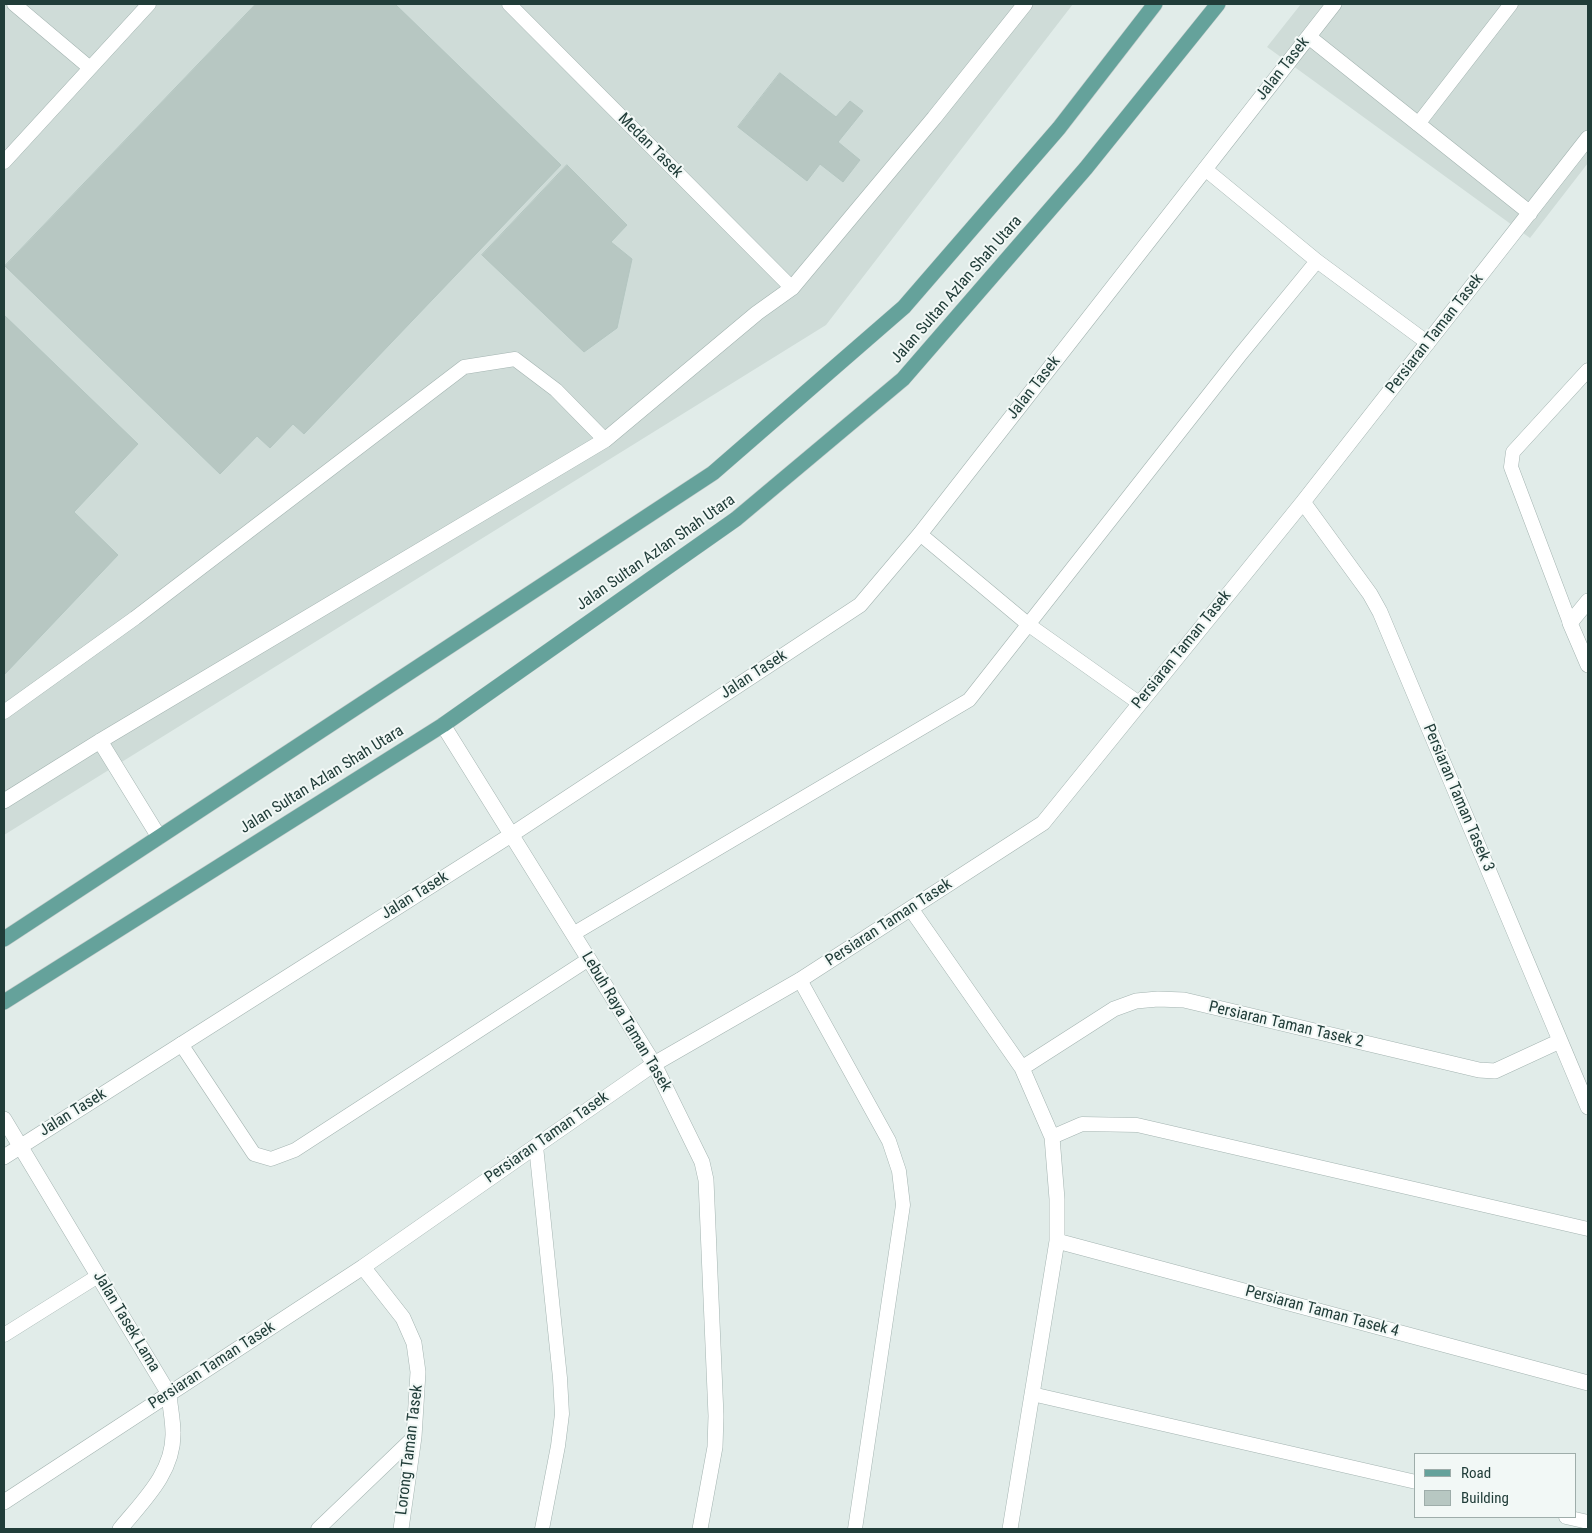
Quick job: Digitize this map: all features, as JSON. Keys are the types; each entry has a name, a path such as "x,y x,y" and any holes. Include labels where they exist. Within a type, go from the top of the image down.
{"main road":[{"name":"Jalan Sultan Azlan Shah Utara","path":"4,940 713,473 904,307 1059,128 1155,4"},
{"name":"Jalan Sultan Azlan Shah Utara","path":"4,1002 443,725 736,519 903,379 1086,168 1218,4"}],"street":[{"path":"4,800 605,440 758,313 792,288 934,118 1025,4"},
{"name":"Jalan Tasek","path":"4,1157 511,835 860,605 920,534 1334,4"},
{"path":"1308,37 1530,213"},
{"name":"Persiaran Taman Tasek","path":"4,1502 364,1267 654,1064 800,980 1043,822 1303,502 1588,138"},
{"name":"Persiaran Taman Tasek 3","path":"1303,502 1370,594 1380,612 1588,1107"},
{"path":"1588,601 1570,623 1588,665"},
{"name":"Lebuh Raya Taman Tasek","path":"443,725 654,1064 702,1162 706,1180 716,1416 715,1447 700,1529"},
{"path":"100,741 158,837"},
{"path":"911,909 1022,1068 1052,1137 1057,1199 1057,1241 1010,1529"},
{"name":"Persiaran Taman Tasek 2","path":"1022,1068 1114,1009 1136,1001 1158,999 1184,1000 1479,1070 1495,1071 1560,1041"},
{"name":"Jalan Tasek Lama","path":"4,1119 169,1394 173,1435 169,1458 160,1481 120,1529"},
{"name":"Persiaran Taman Tasek 4","path":"1057,1241 1588,1383"},
{"name":"Lorong Taman Tasek","path":"364,1267 403,1318 414,1343 418,1372 414,1437 400,1529"}],"lane":[{"path":"14,4 90,68"},
{"path":"4,162 149,4"},
{"name":"Medan Tasek","path":"509,4 792,288"},
{"path":"1418,124 1511,4"},
{"path":"1205,169 1317,261 1428,343"},
{"path":"572,934 969,700 1240,355 1317,261"},
{"path":"4,712 135,618 464,367 514,359 556,390 605,440"},
{"path":"1570,623 1511,467 1513,452 1588,370"},
{"path":"920,534 1029,624 1139,703"},
{"path":"181,1044 254,1154 271,1159 295,1150 589,960"},
{"path":"800,980 889,1141 899,1171 903,1205 855,1529"},
{"path":"1052,1137 1082,1124 1137,1125 1588,1229"},
{"path":"536,1146 562,1414 558,1446 542,1529"},
{"path":"4,1335 98,1276"},
{"path":"1032,1394 1414,1482"},
{"path":"318,1529 414,1437"},
{"path":"1570,1518 1588,1522"}],"shaded area":[{"path":"4,4 1073,4 826,325 4,835"},
{"path":"1301,4 1588,4 1588,163 1530,238 1267,47"}],"building":[{"path":"256,4 395,4 561,165 304,434 293,424 270,448 257,436 220,474 5,266"},
{"path":"780,73 836,117 850,101 863,111 838,142 860,160 843,182 820,164 807,181 738,127"},
{"path":"567,165 627,225 611,242 632,259 617,328 584,352 482,255"},
{"path":"4,315 138,444 74,512 118,555 4,675"}]}
